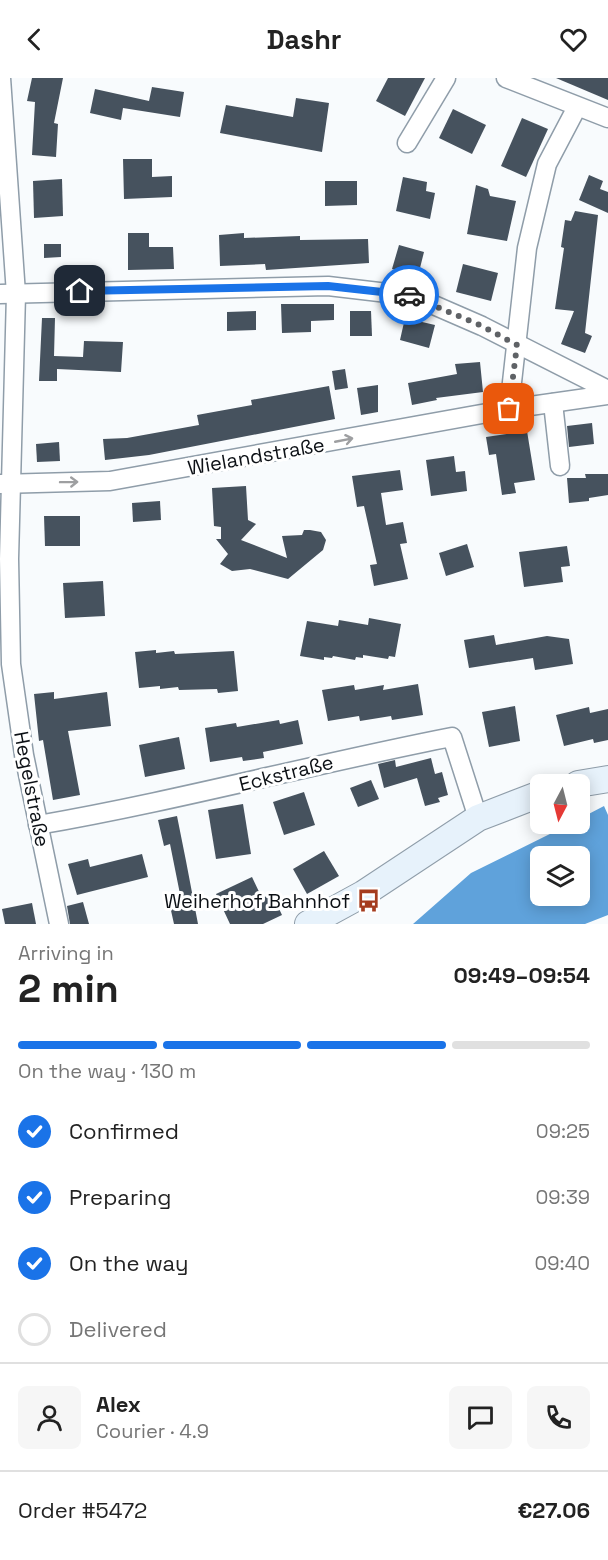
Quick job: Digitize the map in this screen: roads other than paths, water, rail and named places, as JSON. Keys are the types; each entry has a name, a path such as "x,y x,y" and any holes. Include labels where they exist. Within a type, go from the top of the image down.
{"street":[{"name":"Hegelstraße","path":"2,78 8,294 5,484 11,664 24,755 59,924"},
{"path":"407,143 446,78"},
{"path":"506,78 608,118"},
{"path":"509,409 527,248 547,164 577,107"},
{"path":"8,294 328,286 413,296 608,390"},
{"name":"Wielandstraße","path":"5,484 110,482 509,409 608,395"},
{"path":"553,404 560,466"},
{"name":"Eckstraße","path":"38,825 141,807 353,756 452,737 478,818"},
{"path":"590,782 608,779"},
{"path":"308,924 363,894 478,818 530,798"}],"water":[{"path":"604,806 608,815 608,915 585,924 413,924 471,873 550,834 590,834 590,813"}],"place":[{"name":"Weiherhof Bahnhof","path":"368,901"}]}
